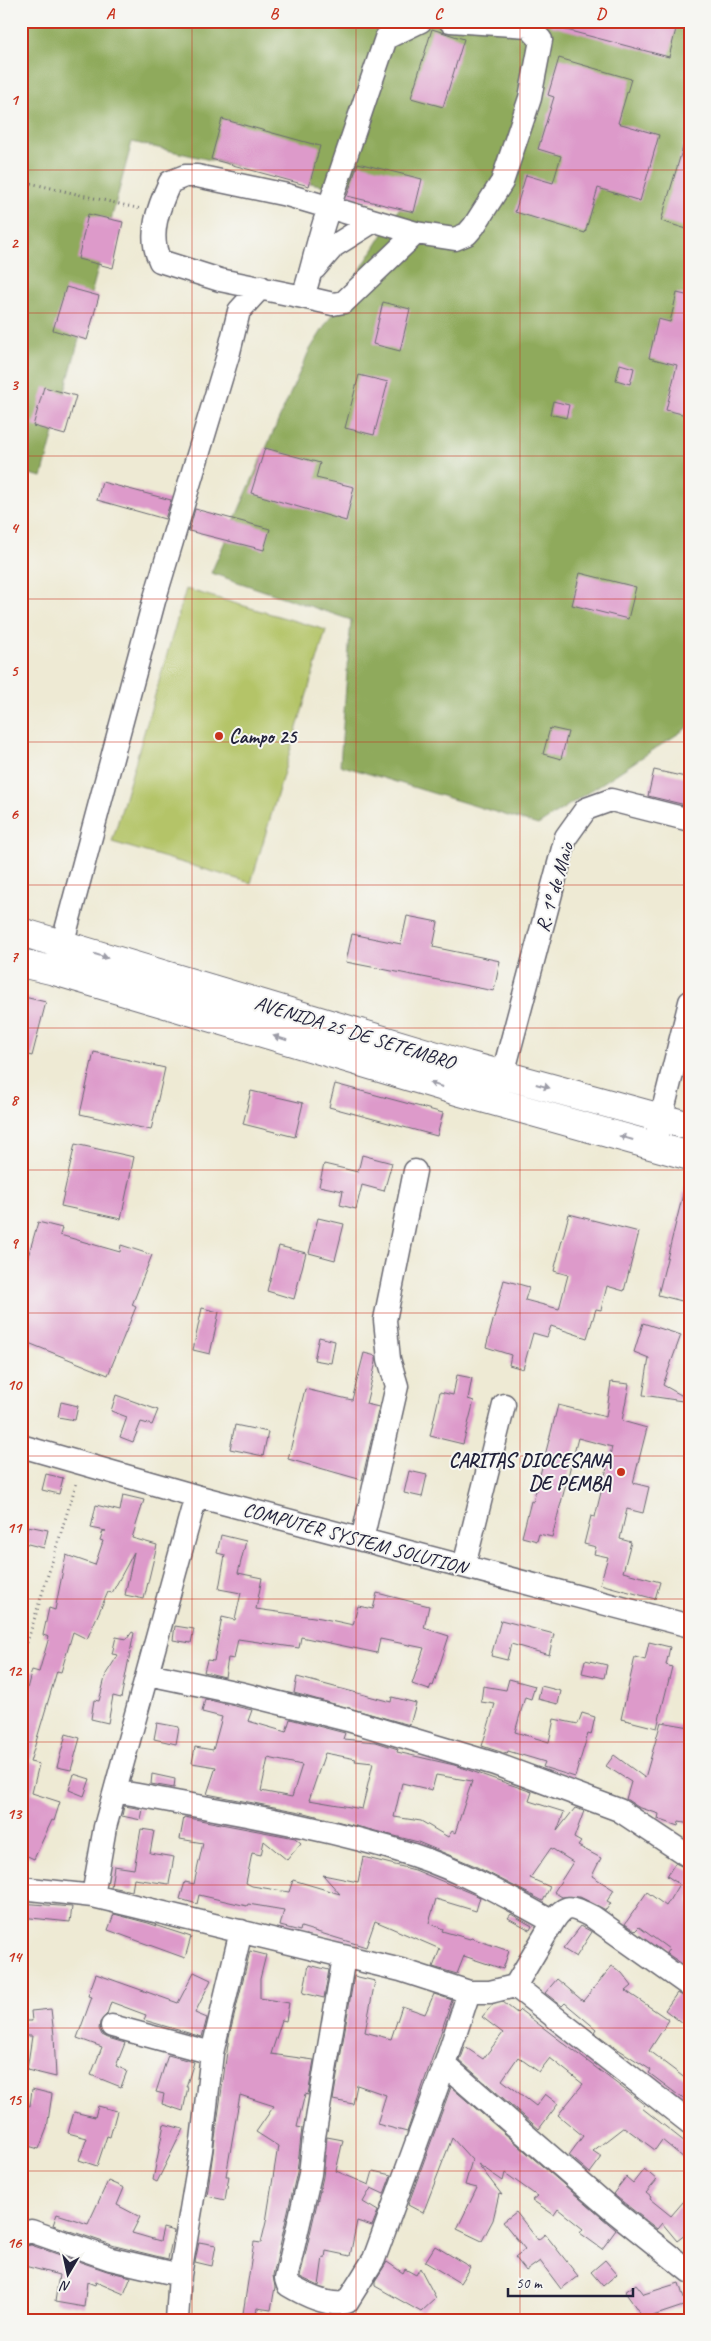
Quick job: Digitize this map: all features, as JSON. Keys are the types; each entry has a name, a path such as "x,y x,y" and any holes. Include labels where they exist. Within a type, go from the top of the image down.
{"highway":[{"name":"AVENIDA 25 DE SETEMBRO","path":"21,932 467,1065 690,1126"},
{"name":"AVENIDA 25 DE SETEMBRO","path":"21,963 55,971 461,1092 690,1156"},
{"path":"461,1092 467,1065"}],"street":[{"path":"302,297 329,207 386,38 420,21"},
{"path":"416,233 344,302 333,304 261,287 220,280 160,261 154,249 157,212 170,182 185,176 198,176 251,187 329,207 416,233 455,239 467,234 484,212 502,182 530,98 541,40 528,26 450,21"},
{"path":"310,274 334,246 374,221"},
{"path":"220,280 239,311"},
{"path":"55,971 154,601 229,352 239,311 261,287"},
{"name":"R. 1º de Maio","path":"503,1074 566,837 586,808 612,800 690,820"},
{"path":"654,1146 690,1002"},
{"path":"362,1540 397,1386 389,1359 385,1320 415,1171"},
{"path":"464,1566 504,1405"},
{"name":"COMPUTER SYSTEM SOLUTION","path":"21,1446 196,1496 690,1626"},
{"path":"93,1896 105,1827 196,1496"},
{"path":"148,1674 239,1693 348,1720 495,1764 619,1810 690,1857"},
{"path":"116,1791 327,1831 414,1856 480,1882 553,1922"},
{"path":"21,1888 93,1896 401,1970 469,1992 490,1992 515,1986 560,1911 566,1908 580,1911 593,1917 690,1986"},
{"path":"177,2320 180,2275 201,2150 212,2053 242,1931"},
{"path":"344,1957 314,2138 310,2174 286,2279 288,2285 330,2302 340,2304 347,2302 374,2259 446,2065 469,1992"},
{"path":"515,1986 690,2123"},
{"path":"112,2026 212,2053"},
{"path":"446,2065 611,2209 690,2272"},
{"path":"21,2234 31,2230 111,2259 180,2275"}],"path":[{"path":"21,181 157,212"},
{"path":"21,1662 82,1464"}],"green space":[{"path":"21,21 690,21 690,726 538,825 340,765 351,620 211,573 309,351 402,204 132,142 42,477 21,472"},
{"name":"Campo 25","path":"186,589 326,630 251,883 112,842"}],"building":[{"path":"551,21 678,21 669,57 551,26"},
{"path":"432,29 464,39 443,107 411,98"},
{"path":"559,58 631,79 618,123 659,135 640,201 598,188 585,233 515,212 526,175 553,183 561,156 538,149 554,97 548,95"},
{"path":"222,119 320,146 309,186 211,159"},
{"path":"686,137 690,138 690,230 661,221"},
{"path":"358,163 422,179 414,212 347,196"},
{"path":"88,214 123,222 113,268 78,259"},
{"path":"66,287 99,296 87,340 53,330"},
{"path":"677,293 690,296 690,416 666,410 677,365 649,358 658,319 670,322"},
{"path":"383,302 410,309 400,351 373,344"},
{"path":"620,364 634,368 630,384 616,380"},
{"path":"359,375 388,382 374,435 345,428"},
{"path":"44,387 76,396 65,435 33,426"},
{"path":"553,401 569,405 566,418 550,414"},
{"path":"265,448 320,463 316,478 354,487 346,521 251,493"},
{"path":"102,482 171,500 165,519 97,500"},
{"path":"195,509 270,529 264,550 189,531"},
{"path":"580,573 636,587 628,619 572,605"},
{"path":"550,728 568,732 561,759 543,754"},
{"path":"654,770 690,778 690,806 648,796"},
{"path":"407,916 438,922 433,947 500,961 494,991 346,962 352,934 401,944"},
{"path":"24,997 46,1002 32,1056 21,1053 21,1007"},
{"path":"94,1052 165,1068 151,1130 80,1114"},
{"path":"335,1084 443,1113 437,1136 329,1107"},
{"path":"251,1091 303,1103 295,1137 243,1124"},
{"path":"75,1144 134,1157 121,1219 61,1206"},
{"path":"362,1155 392,1163 384,1191 362,1185 356,1209 340,1205 343,1191 319,1186 324,1164 358,1172"},
{"path":"685,1186 690,1187 690,1303 658,1295"},
{"path":"569,1214 639,1232 624,1291 607,1286 601,1310 596,1309 587,1338 551,1326 547,1337 533,1333 523,1369 509,1365 511,1355 486,1347 504,1280 529,1287 525,1300 559,1309 568,1275 554,1271"},
{"path":"318,1218 344,1224 335,1260 309,1253"},
{"path":"38,1222 62,1228 60,1235 120,1252 121,1245 152,1255 132,1305 136,1307 108,1375 21,1340 21,1281"},
{"path":"279,1246 306,1253 294,1299 267,1291"},
{"path":"202,1308 219,1312 210,1354 193,1350"},
{"path":"643,1323 681,1335 663,1385 690,1400 689,1402 643,1395 649,1358 634,1352"},
{"path":"319,1337 335,1341 331,1363 314,1360"},
{"path":"364,1353 376,1356 366,1404 379,1407 362,1480 288,1459 305,1389 352,1400"},
{"path":"457,1375 472,1378 468,1399 474,1401 463,1444 430,1436 440,1392 453,1395"},
{"path":"611,1382 629,1384 622,1421 647,1428 633,1483 649,1487 643,1513 627,1509 620,1539 631,1542 623,1572 660,1582 655,1599 600,1584 608,1557 594,1554 596,1547 584,1544 591,1516 595,1517 612,1447 578,1438 552,1537 539,1534 537,1541 522,1537 558,1405 606,1417"},
{"path":"116,1395 158,1410 152,1425 141,1422 133,1442 120,1437 127,1417 111,1411"},
{"path":"61,1402 78,1406 75,1420 58,1417"},
{"path":"235,1425 268,1432 263,1456 230,1449"},
{"path":"409,1471 427,1475 422,1497 404,1493"},
{"path":"46,1474 63,1478 59,1494 42,1490"},
{"path":"123,1495 144,1500 132,1538 157,1545 144,1599 125,1595 134,1552 112,1593 108,1592 87,1639 73,1632 61,1672 57,1671 30,1762 39,1764 32,1793 60,1802 54,1821 52,1820 34,1859 21,1853 21,1711 32,1670 39,1672 49,1637 43,1635 49,1608 55,1610 66,1555 95,1565 103,1541 100,1540 103,1531 106,1531 91,1528 96,1505 120,1511"},
{"path":"28,1526 48,1530 44,1548 24,1543"},
{"path":"221,1535 246,1541 238,1573 262,1578 256,1609 321,1618 353,1625 358,1606 373,1609 377,1593 429,1606 424,1628 449,1636 433,1686 431,1685 429,1690 412,1684 424,1648 380,1639 377,1653 301,1637 299,1648 238,1639 234,1659 228,1658 225,1677 204,1672 207,1660 214,1661 222,1617 235,1620 241,1593 219,1589 225,1555 217,1553"},
{"path":"501,1620 554,1634 549,1655 511,1644 507,1660 491,1656"},
{"path":"175,1626 194,1629 191,1643 173,1640"},
{"path":"132,1632 134,1633 121,1698 113,1696 108,1723 91,1719 94,1700 99,1701 106,1674 118,1655 112,1654 116,1637 127,1639"},
{"path":"649,1642 670,1647 666,1665 672,1667 657,1728 621,1719 635,1657 645,1660"},
{"path":"585,1660 607,1665 604,1678 582,1673"},
{"path":"297,1677 391,1702 392,1697 416,1703 410,1725 294,1693"},
{"path":"509,1679 535,1686 531,1699 525,1697 515,1732 549,1742 554,1719 578,1724 582,1713 595,1717 591,1735 588,1734 575,1777 543,1767 545,1762 508,1751 507,1754 482,1746 495,1704 481,1702 483,1686 506,1690"},
{"path":"541,1686 561,1691 558,1704 538,1699"},
{"path":"205,1699 252,1710 248,1721 286,1732 290,1719 345,1733 343,1739 376,1742 398,1749 397,1752 454,1765 532,1792 529,1801 564,1812 557,1831 575,1808 584,1811 574,1838 581,1842 578,1846 601,1858 592,1876 614,1890 607,1901 611,1903 606,1910 580,1897 562,1897 554,1892 573,1862 551,1848 530,1878 550,1887 543,1901 473,1865 418,1842 305,1813 207,1794 216,1767 192,1763 195,1747 213,1750 222,1717 202,1712","holes":["325,1753 356,1759 355,1761 373,1763 362,1809 309,1800","268,1758 302,1765 292,1797 261,1791","436,1775 472,1781 455,1833 452,1831 448,1837 421,1821 394,1817 402,1783 432,1790"]},
{"path":"661,1722 690,1727 690,1824 679,1822 678,1826 658,1819 659,1814 638,1807 626,1799 631,1782 606,1766 614,1755 645,1778"},
{"path":"157,1723 179,1727 176,1744 154,1739"},
{"path":"66,1734 80,1738 71,1770 57,1767"},
{"path":"74,1774 90,1779 84,1796 69,1790"},
{"path":"152,1774 175,1779 174,1788 151,1784"},
{"path":"124,1806 143,1809 141,1820 122,1816"},
{"path":"184,1817 295,1838 301,1843 287,1860 264,1841 261,1855 252,1853 246,1883 252,1886 289,1892 293,1880 340,1894 323,1875 358,1882 363,1857 415,1870 480,1897 476,1911 436,1899 429,1923 443,1929 442,1931 471,1938 509,1951 503,1969 464,1956 457,1974 433,1967 440,1949 375,1921 366,1947 301,1927 300,1931 280,1926 284,1910 248,1904 247,1906 199,1895 197,1904 180,1899 185,1882 194,1884 203,1843 180,1839"},
{"path":"141,1829 154,1831 150,1853 174,1857 169,1884 134,1879 132,1891 111,1887 114,1866 134,1869"},
{"path":"675,1863 690,1870 690,1958 684,1965 666,1953 669,1949 639,1927 635,1931 625,1924 647,1892 666,1906 679,1884 667,1876"},
{"path":"21,1903 72,1907 70,1922 21,1917"},
{"path":"114,1914 191,1937 185,1958 108,1930"},
{"path":"511,1914 532,1926 530,1930 508,1918"},
{"path":"581,1926 592,1932 576,1957 563,1949"},
{"path":"250,1951 266,1955 260,1979 260,1998 289,2003 286,2021 282,2020 271,2054 314,2060 308,2095 305,2094 297,2127 302,2128 297,2172 273,2276 275,2287 271,2310 257,2308 255,2320 242,2320 254,2242 261,2243 278,2146 256,2132 274,2106 240,2095 226,2176 229,2176 225,2200 207,2196 229,2037"},
{"path":"309,1965 329,1970 324,1998 303,1993"},
{"path":"612,1966 622,1973 632,1986 626,1991 669,2020 649,2051 690,2082 690,2104 649,2073 651,2070 594,2032 596,2029 565,2003 562,2006 545,1993 557,1979 583,2001"},
{"path":"194,1972 211,1980 195,2013 207,2018 202,2037 144,2020 146,2015 111,2002 107,2014 100,2022 99,2029 102,2035 125,2043 116,2066 127,2071 121,2087 91,2075 102,2047 77,2038 92,1997 88,1996 96,1974 178,2003"},
{"path":"354,1976 375,1981 365,2032 391,2039 402,2006 425,2014 434,1994 452,2000 407,2132 377,2124 386,2095 357,2085 353,2104 333,2100"},
{"path":"677,1993 690,1999 690,2029 665,2010"},
{"path":"503,2002 517,2013 520,2010 645,2105 642,2108 690,2146 690,2163 662,2140 655,2150 624,2127 593,2151 602,2157 590,2173 569,2155 583,2136 558,2115 583,2084 550,2058 539,2072 518,2057 502,2080 536,2106 545,2094 558,2104 539,2129 460,2061 465,2047 483,2059 503,2033 482,2017 492,2005"},
{"path":"51,2009 56,2077 27,2070 32,2036 21,2036 21,2021 32,2021 31,2011"},
{"path":"168,2055 194,2062 186,2087 188,2087 183,2111 162,2104 164,2094 156,2092"},
{"path":"451,2087 616,2230 602,2249 580,2233 583,2229 558,2209 554,2215 532,2200 537,2196 505,2173 503,2181 478,2164 502,2195 499,2194 493,2220 482,2241 457,2229 477,2188 465,2185 472,2160 452,2138 423,2213 408,2205"},
{"path":"32,2089 52,2094 47,2128 39,2149 21,2144 21,2103 30,2106"},
{"path":"98,2106 117,2111 110,2137 107,2136 97,2166 79,2160 87,2138 68,2133 74,2112 95,2117"},
{"path":"164,2124 183,2129 157,2182 153,2180"},
{"path":"327,2137 343,2140 336,2171 369,2185 373,2171 391,2175 384,2194 371,2188 363,2202 378,2211 372,2226 357,2221 350,2256 326,2251 325,2258 323,2257 319,2286 300,2277 323,2177"},
{"path":"644,2169 657,2180 646,2193 651,2197 650,2199 671,2216 690,2194 690,2231 677,2241 662,2223 657,2229 613,2194 626,2177 633,2183"},
{"path":"108,2181 124,2188 117,2205 140,2217 132,2233 160,2241 163,2228 174,2231 168,2259 115,2246 53,2225 57,2214 88,2224"},
{"path":"516,2212 538,2240 545,2234 578,2276 561,2289 540,2261 526,2271 515,2257 525,2249 503,2222"},
{"path":"199,2242 216,2245 212,2266 195,2262"},
{"path":"31,2245 107,2271 131,2277 124,2294 96,2282 95,2285 87,2282 84,2307 55,2302 59,2275 21,2265 22,2247"},
{"path":"435,2246 470,2267 460,2283 425,2262"},
{"path":"605,2260 617,2274 603,2286 591,2272"},
{"path":"387,2262 403,2273 405,2269 416,2275 420,2268 436,2298 421,2312 375,2286 375,2281"},
{"path":"679,2283 686,2305 644,2319 625,2292 636,2284 644,2294"}],"place":[{"name":"Campo 25","path":"219,736"},
{"name":"CARITAS DIOCESANA DE PEMBA","path":"621,1472"}]}
